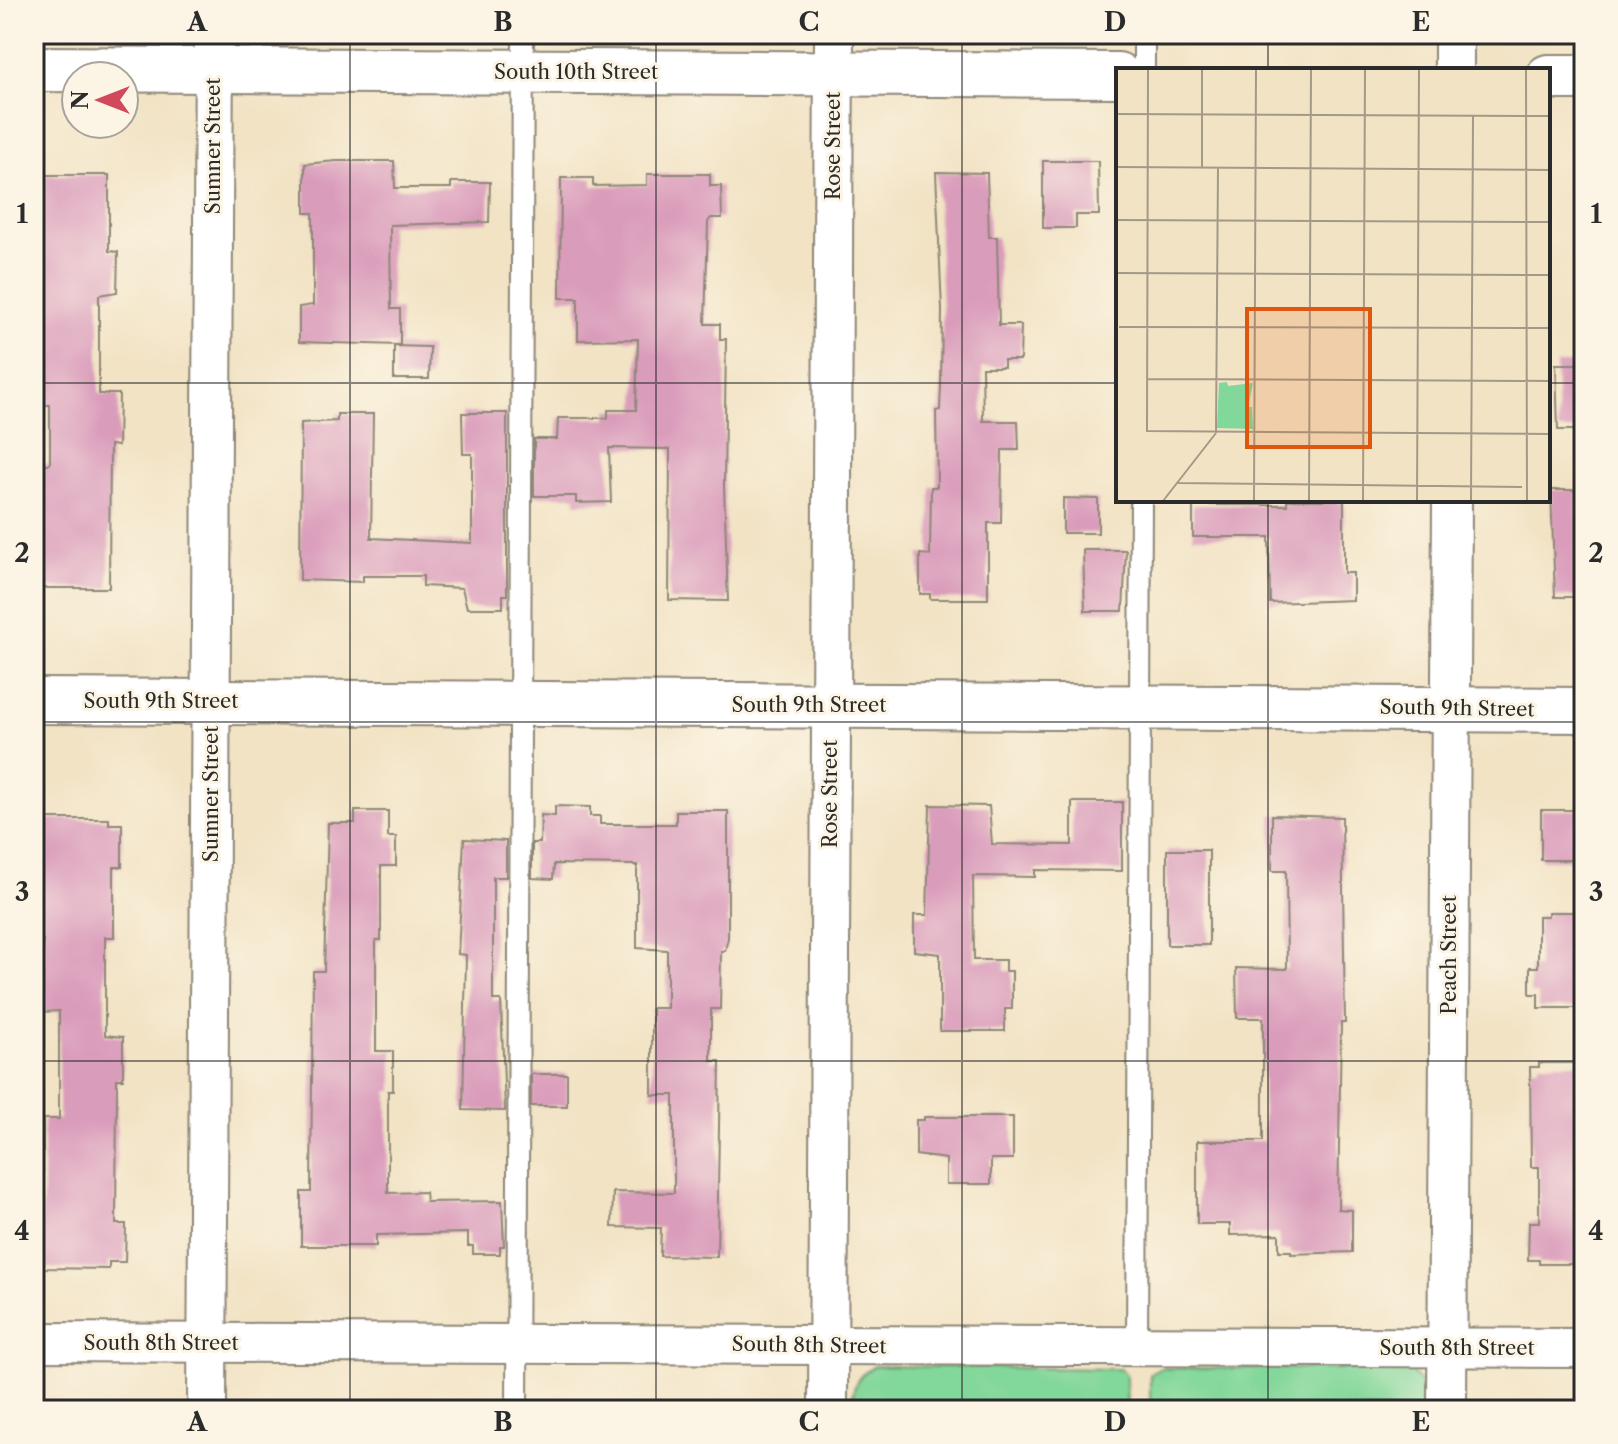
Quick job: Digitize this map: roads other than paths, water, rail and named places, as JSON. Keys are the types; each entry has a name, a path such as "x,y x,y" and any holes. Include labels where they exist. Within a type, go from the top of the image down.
{"main road":[{"name":"South 10th Street","path":"34,69 214,52 834,54 1116,75"},
{"path":"1550,77 1584,77"},
{"name":"South 9th Street","path":"34,701 1584,710"}],"street":[{"path":"1454,34 1454,68"},
{"name":"Sumner Street","path":"207,1410 214,52"},
{"name":"Rose Street","path":"828,1410 834,54"},
{"name":"Peach Street","path":"1447,1410 1452,502"},
{"name":"South 8th Street","path":"34,1342 1584,1348"}],"lane":[{"path":"1144,34 1144,68"},
{"path":"517,1410 523,53"},
{"path":"1137,1348 1141,502"}]}
